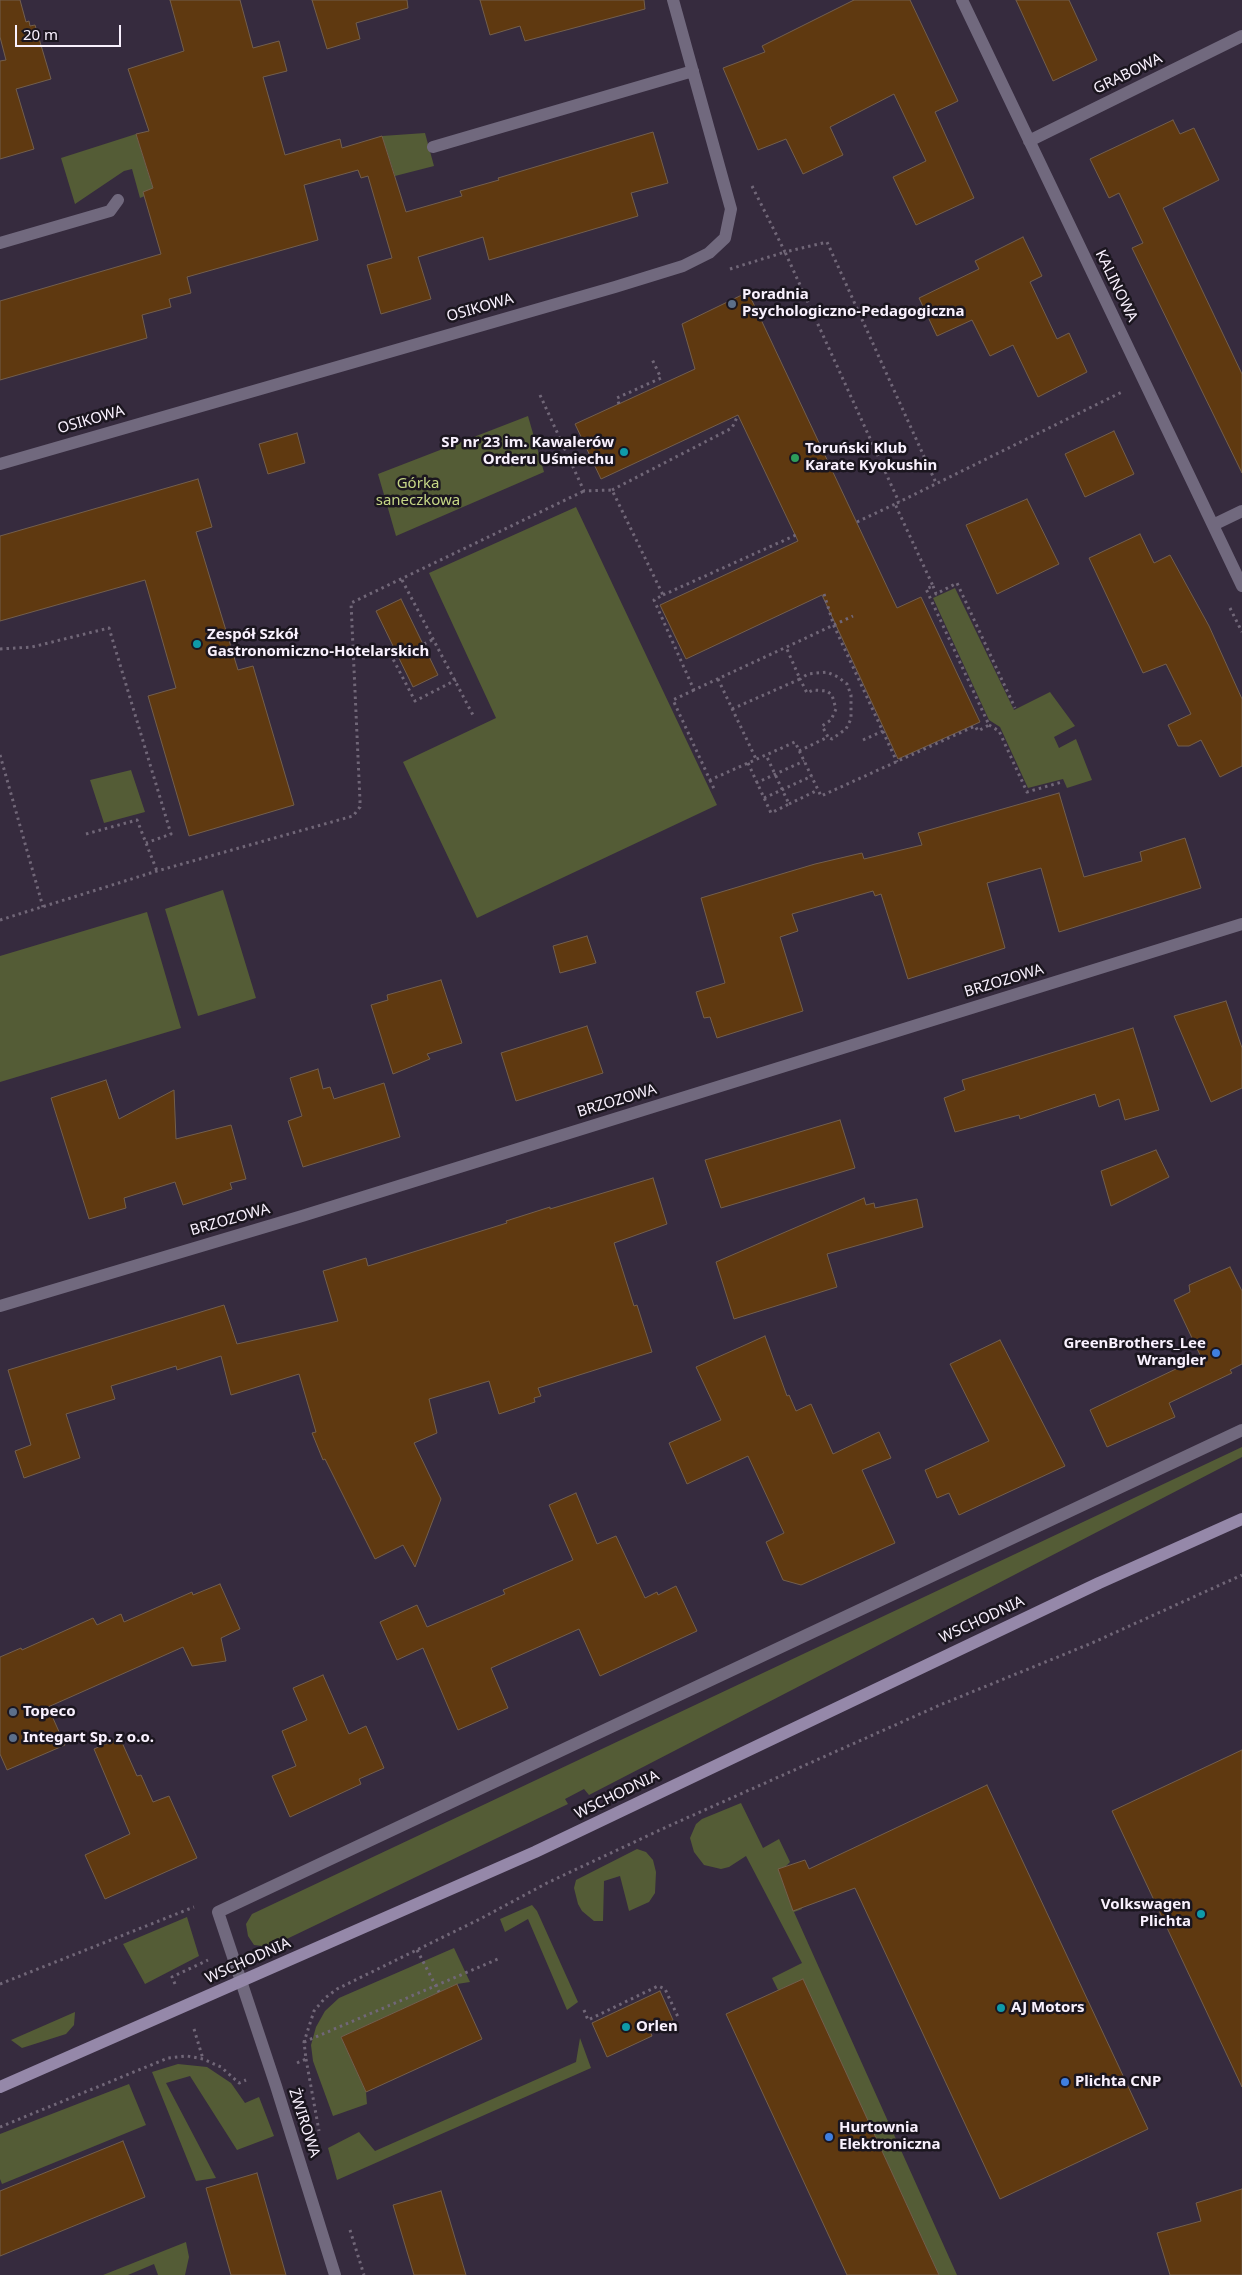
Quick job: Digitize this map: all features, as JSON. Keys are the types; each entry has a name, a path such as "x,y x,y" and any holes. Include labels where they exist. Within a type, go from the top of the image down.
{"street":[{"name":"OSIKOWA","path":"0,464 615,287 683,266 709,253 725,238 731,209 673,0"},
{"name":"KALINOWA","path":"962,0 1242,586"},
{"name":"GRABOWA","path":"1029,141 1242,36"},
{"path":"433,147 693,71"},
{"path":"0,243 110,211 118,200"},
{"path":"1213,525 1242,511"},
{"name":"BRZOZOWA","path":"0,1306 302,1216 1242,924"},
{"name":"ŻWIROWA","path":"335,2275 276,2086 218,1912 1242,1430"},
{"name":"WSCHODNIA","path":"0,2087 535,1852 1090,1587 1242,1519"}],"path":[{"path":"720,272 785,252 827,242 936,483"},
{"path":"785,252 899,502"},
{"path":"619,404 617,398 661,378 652,359"},
{"path":"857,522 1127,389"},
{"path":"540,395 584,491"},
{"path":"0,920 157,871 349,818 356,813 360,801 351,603 584,491 612,490 732,428 738,415"},
{"path":"612,490 663,595"},
{"path":"895,504 936,594 957,583 1015,708"},
{"path":"694,690 654,600 796,535"},
{"path":"402,580 456,680 474,718"},
{"path":"922,591 932,586"},
{"path":"926,589 989,725 999,731 1026,792 1062,782"},
{"path":"824,594 834,626 897,762"},
{"path":"715,791 673,700 853,616"},
{"path":"0,649 32,647 109,628 171,834 146,843"},
{"path":"424,644 434,639"},
{"path":"786,647 807,693 821,689 828,691 832,696 836,709 834,716 822,726 828,737"},
{"path":"398,656 393,659 415,701 456,680"},
{"path":"732,709 808,674 827,672 846,684 851,695 851,719 846,729 839,736 832,739 828,737 799,751"},
{"path":"718,679 756,759"},
{"path":"710,780 795,742 821,796 975,726 978,731 989,725"},
{"path":"863,740 882,731"},
{"path":"0,755 42,907"},
{"path":"766,755 789,804"},
{"path":"756,782 804,761"},
{"path":"748,763 771,813 818,790"},
{"path":"764,798 812,776"},
{"path":"86,834 137,820 157,871"},
{"path":"320,2137 304,2042 314,2011 325,1998 337,1989 547,1883 662,1830 940,1705 1092,1644 1242,1575"},
{"path":"0,1984 183,1911"},
{"path":"417,1950 439,1992"},
{"path":"304,2042 498,1959"},
{"path":"584,2010 588,2020 658,1986 665,1989 678,2017"},
{"path":"0,2127 168,2058 187,2056 204,2059 221,2066 239,2083 246,2080"},
{"path":"297,2063 306,2059"},
{"path":"349,2229 364,2275"}],"green space":[{"path":"425,133 434,166 395,176 382,136"},
{"path":"136,134 154,192 140,198 132,169 124,171 75,204 61,158"},
{"name":"Górka saneczkowa","path":"528,416 544,472 396,536 378,474"},
{"path":"576,507 717,805 477,918 403,762 496,718 429,573"},
{"path":"955,588 1014,710 1050,692 1075,726 1054,737 1059,748 1076,739 1092,780 1067,788 1063,779 1028,788 1000,727 989,720 933,598"},
{"path":"131,770 145,812 104,823 90,780"},
{"path":"223,890 256,998 198,1016 165,909"},
{"path":"147,912 181,1028 0,1082 0,956"},
{"path":"1242,1447 1242,1457 589,1795 584,1789 565,1799 568,1804 270,1947 254,1945 248,1936 246,1924 252,1914"},
{"path":"741,1803 763,1848 779,1839 790,1862 783,1869 802,1909 794,1912 957,2275 939,2275 803,1980 778,1990 772,1978 802,1963 746,1856 729,1867 721,1869 704,1865 694,1852 690,1838 696,1824 702,1819"},
{"path":"637,1849 646,1852 653,1860 656,1872 655,1893 649,1902 629,1911 620,1876 604,1881 603,1921 594,1921 582,1911 578,1904 574,1888 576,1880"},
{"path":"532,1905 537,1911 578,2002 567,2010 528,1919 505,1932 500,1919"},
{"path":"187,1917 199,1956 145,1984 123,1944"},
{"path":"454,1948 470,1982 457,1984 341,2037 366,2092 367,2104 333,2116 313,2061 311,2045 316,2027 325,2011 339,1998"},
{"path":"75,2012 74,2025 66,2034 22,2048 11,2040"},
{"path":"580,2038 591,2068 337,2180 328,2148 359,2132 375,2151 576,2062"},
{"path":"178,2064 207,2067 231,2083 245,2103 259,2097 274,2136 237,2150 190,2076 166,2083 216,2178 196,2181 152,2072"},
{"path":"129,2084 146,2125 2,2184 0,2179 0,2134"},
{"path":"186,2242 189,2257 185,2275 158,2275 154,2264 128,2275 103,2275"}],"building":[{"path":"0,0 20,0 26,22 29,21 30,26 35,25 51,79 16,89 34,149 0,159 0,61 6,60 0,37"},
{"path":"170,0 240,0 253,48 279,41 287,71 263,77 285,155 340,139 342,148 382,136 406,212 462,196 460,191 499,180 498,178 653,132 668,183 631,193 638,216 489,260 483,237 418,257 431,299 381,314 367,265 392,258 368,176 361,178 358,170 304,185 318,240 187,277 191,293 169,299 171,307 142,315 147,338 0,380 0,301 161,254 143,192 153,188 136,134 149,131 128,69 184,51"},
{"path":"312,0 407,0 408,8 356,23 360,39 327,49"},
{"path":"480,0 644,0 645,9 525,41 520,26 490,35"},
{"path":"854,0 910,0 958,101 935,112 974,198 916,225 893,177 926,161 894,94 830,127 843,155 803,174 786,139 758,150 723,68 765,52 762,46"},
{"path":"1016,0 1069,0 1097,60 1053,81"},
{"path":"1173,120 1180,134 1194,128 1219,180 1163,208 1242,374 1242,473 1132,248 1143,243 1119,193 1109,198 1090,159"},
{"path":"1023,237 1042,276 1030,282 1057,339 1069,333 1087,372 1038,397 1013,345 990,356 972,320 937,336 919,298 979,269 975,261"},
{"name":"SP nr 23 im. Kawalerów Orderu Uśmiechu","path":"748,292 897,608 921,597 980,722 898,759 822,595 686,659 660,605 798,541 738,415 601,479 575,424 695,369 682,324"},
{"path":"1114,431 1134,474 1085,497 1065,454"},
{"path":"297,433 305,463 268,474 259,444"},
{"name":"Zespół Szkół Gastronomiczno-Hotelarskich","path":"198,479 212,527 196,532 238,670 253,666 294,805 189,836 148,696 176,688 145,580 0,621 0,536"},
{"path":"1027,499 1059,564 997,594 966,525"},
{"path":"1140,534 1154,563 1170,555 1209,626 1242,699 1242,766 1220,777 1201,740 1189,746 1178,746 1168,725 1191,714 1166,664 1143,673 1089,558"},
{"path":"401,599 438,675 413,687 376,611"},
{"path":"1059,793 1084,877 1142,861 1140,852 1185,838 1201,888 1059,932 1041,868 987,883 1005,948 908,979 881,894 875,896 873,891 792,914 798,931 780,937 803,1011 717,1038 710,1017 704,1018 696,992 725,983 701,898 815,864 862,853 864,859 922,845 918,833"},
{"path":"587,936 596,963 560,973 553,946"},
{"path":"441,980 462,1043 427,1054 430,1059 393,1074 371,1005 388,1000 387,995"},
{"path":"1226,1001 1242,1048 1242,1088 1211,1102 1174,1016"},
{"path":"587,1026 603,1073 516,1101 501,1053"},
{"path":"1133,1028 1159,1110 1125,1120 1119,1099 1099,1107 1095,1094 1020,1119 1019,1115 955,1132 944,1098 965,1090 962,1080"},
{"path":"318,1069 323,1089 330,1087 334,1099 384,1083 400,1137 303,1167 288,1121 302,1116 290,1078"},
{"path":"106,1080 119,1119 174,1090 176,1139 231,1125 246,1179 230,1183 232,1189 183,1205 175,1182 124,1198 126,1208 89,1219 51,1098"},
{"path":"840,1120 855,1168 721,1208 705,1160"},
{"path":"1156,1150 1169,1177 1111,1206 1101,1171"},
{"path":"653,1178 667,1224 614,1243 634,1306 637,1305 652,1352 538,1388 541,1396 534,1398 535,1402 499,1414 489,1381 429,1399 437,1433 414,1443 441,1499 415,1567 403,1545 375,1559 325,1459 323,1460 312,1433 316,1432 299,1374 231,1395 221,1356 177,1370 176,1366 111,1386 115,1399 66,1414 80,1458 24,1478 15,1451 31,1445 8,1370 224,1305 237,1344 338,1321 323,1271 366,1258 368,1266 507,1223 506,1221 550,1207 550,1209"},
{"path":"864,1198 866,1205 874,1203 875,1208 917,1199 923,1227 827,1254 837,1287 734,1319 716,1262"},
{"path":"1230,1267 1242,1291 1242,1364 1230,1370 1232,1373 1169,1403 1175,1417 1107,1447 1090,1410 1201,1357 1174,1300 1190,1292 1189,1285"},
{"path":"765,1336 787,1396 789,1395 796,1411 811,1404 833,1454 879,1432 891,1458 862,1470 895,1543 801,1585 783,1580 766,1542 784,1533 748,1456 687,1484 669,1443 721,1420 696,1367"},
{"path":"1000,1340 1065,1466 959,1515 949,1493 937,1498 925,1470 989,1441 950,1364"},
{"path":"576,1493 597,1544 616,1536 645,1598 657,1592 658,1595 676,1586 697,1631 600,1676 579,1629 491,1668 508,1708 458,1730 423,1648 397,1660 380,1622 417,1605 427,1627 505,1594 503,1590 573,1560 549,1505"},
{"path":"220,1584 240,1629 221,1638 226,1661 192,1666 183,1647 48,1707 65,1745 7,1770 0,1754 0,1657 21,1648 22,1650 93,1618 97,1625 121,1614 124,1622 192,1592 193,1595"},
{"path":"323,1675 349,1734 366,1726 384,1768 359,1779 361,1784 290,1817 272,1776 296,1766 282,1731 307,1720 293,1688"},
{"path":"120,1738 137,1776 141,1775 153,1802 169,1796 197,1858 105,1899 85,1855 130,1834 94,1749"},
{"name":"Volkswagen Plichta","path":"1242,1750 1242,2087 1112,1811"},
{"name":"AJ Motors","path":"987,1785 1148,2129 1000,2199 855,1888 793,1911 778,1869 805,1860 809,1869"},
{"name":"Hurtownia Elektroniczna","path":"803,1979 939,2275 847,2275 726,2014"},
{"path":"457,1984 482,2039 366,2092 341,2037"},
{"name":"Orlen","path":"660,1991 673,2020 650,2031 652,2036 607,2057 592,2023"},
{"path":"123,2141 145,2197 0,2256 0,2191"},
{"path":"257,2173 286,2275 231,2275 206,2188"},
{"path":"1242,2189 1242,2275 1170,2275 1157,2233 1201,2221 1196,2203"},
{"path":"441,2191 466,2275 414,2275 393,2205"}],"place":[{"name":"Poradnia Psychologiczno-Pedagogiczna","path":"732,304"},
{"name":"SP nr 23 im. Kawalerów Orderu Uśmiechu","path":"624,452"},
{"name":"Toruński Klub Karate Kyokushin","path":"795,458"},
{"name":"Zespół Szkół Gastronomiczno-Hotelarskich","path":"197,644"},
{"name":"GreenBrothers_Lee Wrangler","path":"1216,1353"},
{"name":"Topeco","path":"13,1712"},
{"name":"Integart Sp. z o.o.","path":"13,1738"},
{"name":"Volkswagen Plichta","path":"1201,1914"},
{"name":"AJ Motors","path":"1001,2008"},
{"name":"Orlen","path":"626,2027"},
{"name":"Plichta CNP","path":"1065,2082"},
{"name":"Hurtownia Elektroniczna","path":"829,2137"}]}
